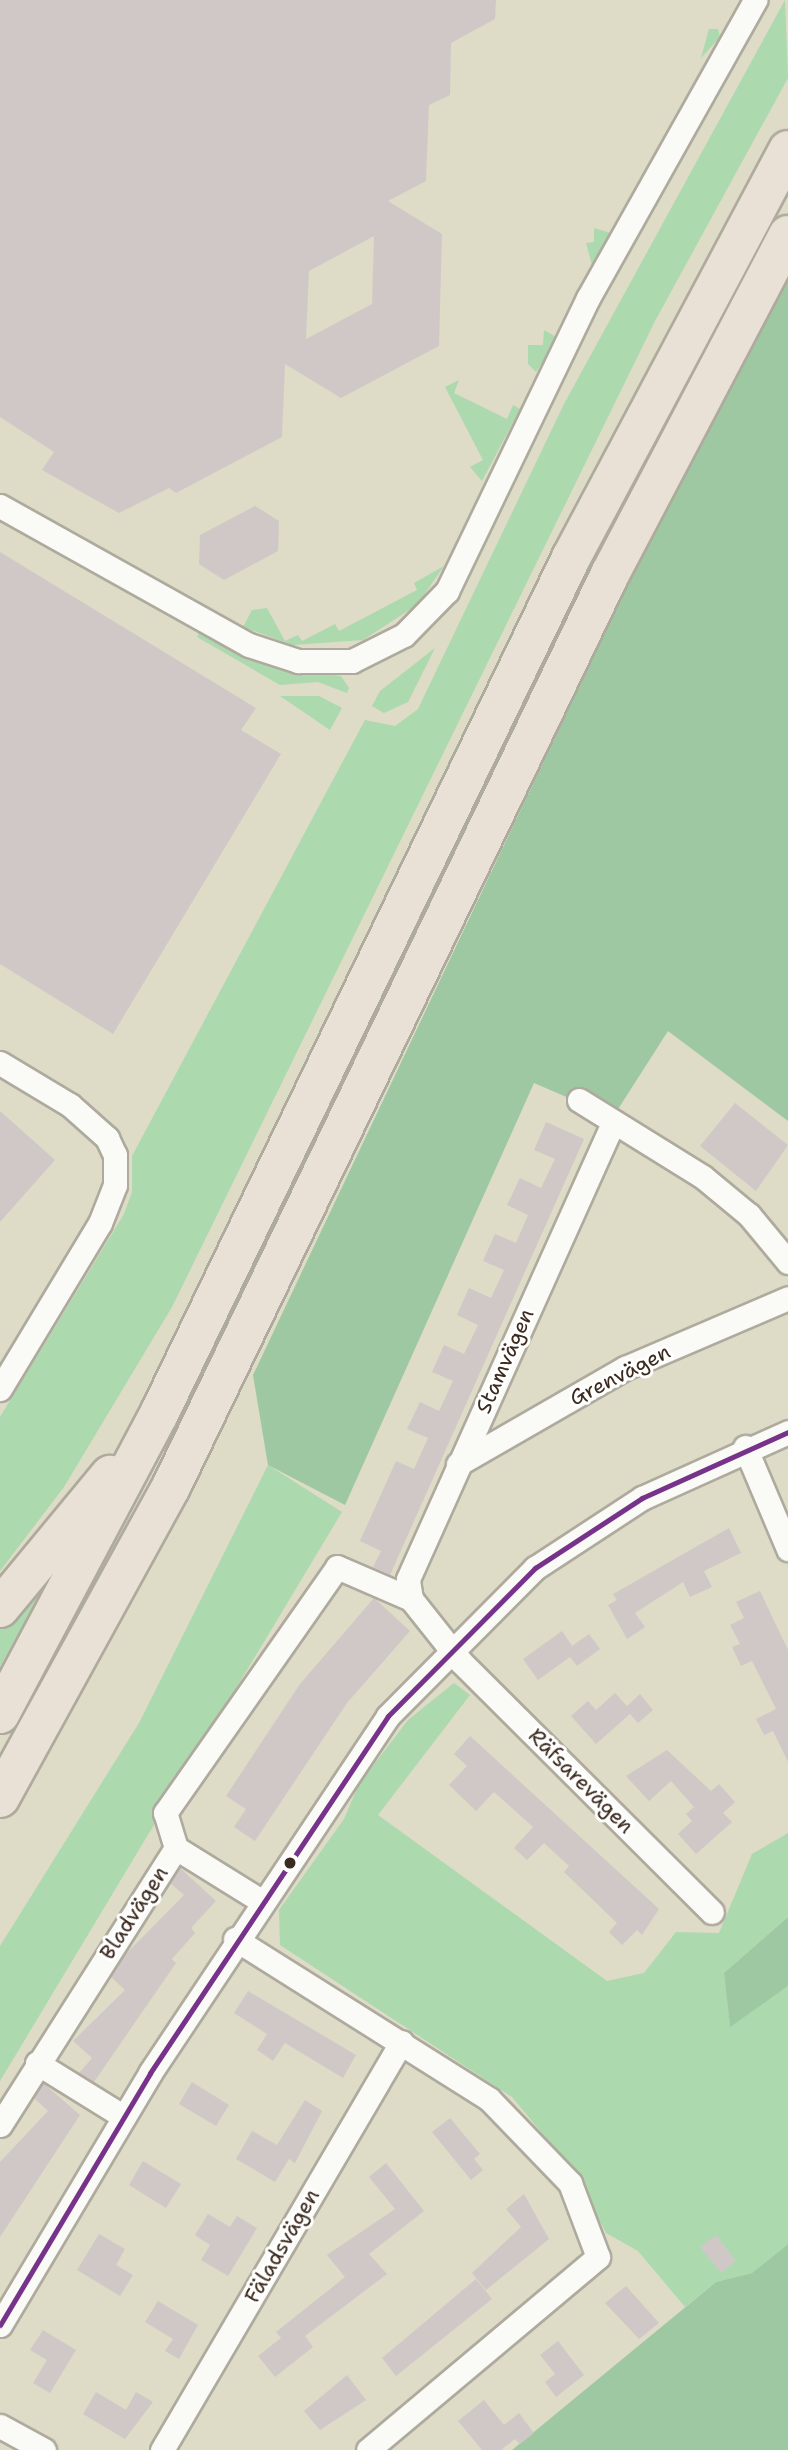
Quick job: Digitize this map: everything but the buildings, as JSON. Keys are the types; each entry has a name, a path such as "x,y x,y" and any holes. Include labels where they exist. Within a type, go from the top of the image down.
{"highway":[{"path":"0,1714 159,1414 571,558 788,150"},
{"path":"0,1798 171,1487 610,573 788,236"},
{"path":"0,1608 159,1414"}],"street":[{"path":"0,506 249,645 298,661 352,661 404,635 447,591 589,298 755,0"},
{"path":"0,1063 71,1105 107,1138 115,1156 115,1185 100,1223 0,1390"},
{"path":"579,1100 612,1126 703,1177 749,1214 788,1262"},
{"name":"Stamvägen","path":"411,1599 408,1580 612,1126"},
{"name":"Grenvägen","path":"458,1464 625,1368 788,1298"},
{"path":"0,2325 124,2117 235,1939 388,1716 451,1648 535,1568 588,1531 745,1447 788,1432"},
{"path":"745,1447 788,1549"},
{"path":"176,1848 166,1813 337,1567 411,1599 451,1648"},
{"name":"Räfsarevägen","path":"451,1648 712,1912"},
{"name":"Bladvägen","path":"0,2125 176,1848 261,1901"},
{"path":"235,1939 489,2099 570,2183 598,2257 368,2450"},
{"name":"Fäladsvägen","path":"162,2450 401,2042"},
{"path":"37,2063 124,2117"},
{"path":"0,2426 44,2450"}],"green space":[{"path":"785,0 788,78 655,321 172,1307 64,1487 0,1571 0,1417 124,1214 132,1192 132,1156 365,720 395,726 418,709 564,404"},
{"path":"709,29 718,29 720,37 701,58"},
{"path":"594,228 611,233 592,265 586,243 594,242"},
{"path":"788,280 788,1121 668,1031 613,1117 534,1083 345,1505 268,1465 253,1375 633,573"},
{"path":"544,330 558,338 536,372 528,364 528,345 543,345"},
{"path":"459,380 454,393 507,419 513,405 520,409 482,481 470,467 483,460 445,387"},
{"path":"444,566 417,605 363,640 293,645 243,627 252,610 267,608 285,641 298,635 302,641 335,624 339,631 417,590 414,583"},
{"path":"200,631 284,669 341,676 349,688 347,693 318,682 280,685 197,637"},
{"path":"435,648 408,702 384,713 372,706 380,691"},
{"path":"280,696 319,696 342,708 330,730"},
{"path":"268,1465 342,1512 0,2081 0,1946 139,1723"},
{"path":"56,1565 0,1667 0,1628"},
{"path":"454,1683 470,1695 378,1815 607,1981 644,1973 676,1932 719,1933 752,1854 788,1833 788,1917 724,1973 730,2026 788,1986 788,2244 752,2273 716,2282 685,2307 638,2251 606,2233 575,2173 512,2097 280,1945 279,1910 344,1819 359,1784 408,1720"},
{"path":"788,1917 788,1986 730,2027 724,1973"},
{"path":"788,2244 788,2450 512,2450 716,2282 752,2273"}],"transit line":[{"path":"0,2325 150,2073 388,1716 535,1568 642,1498 788,1432"}]}
